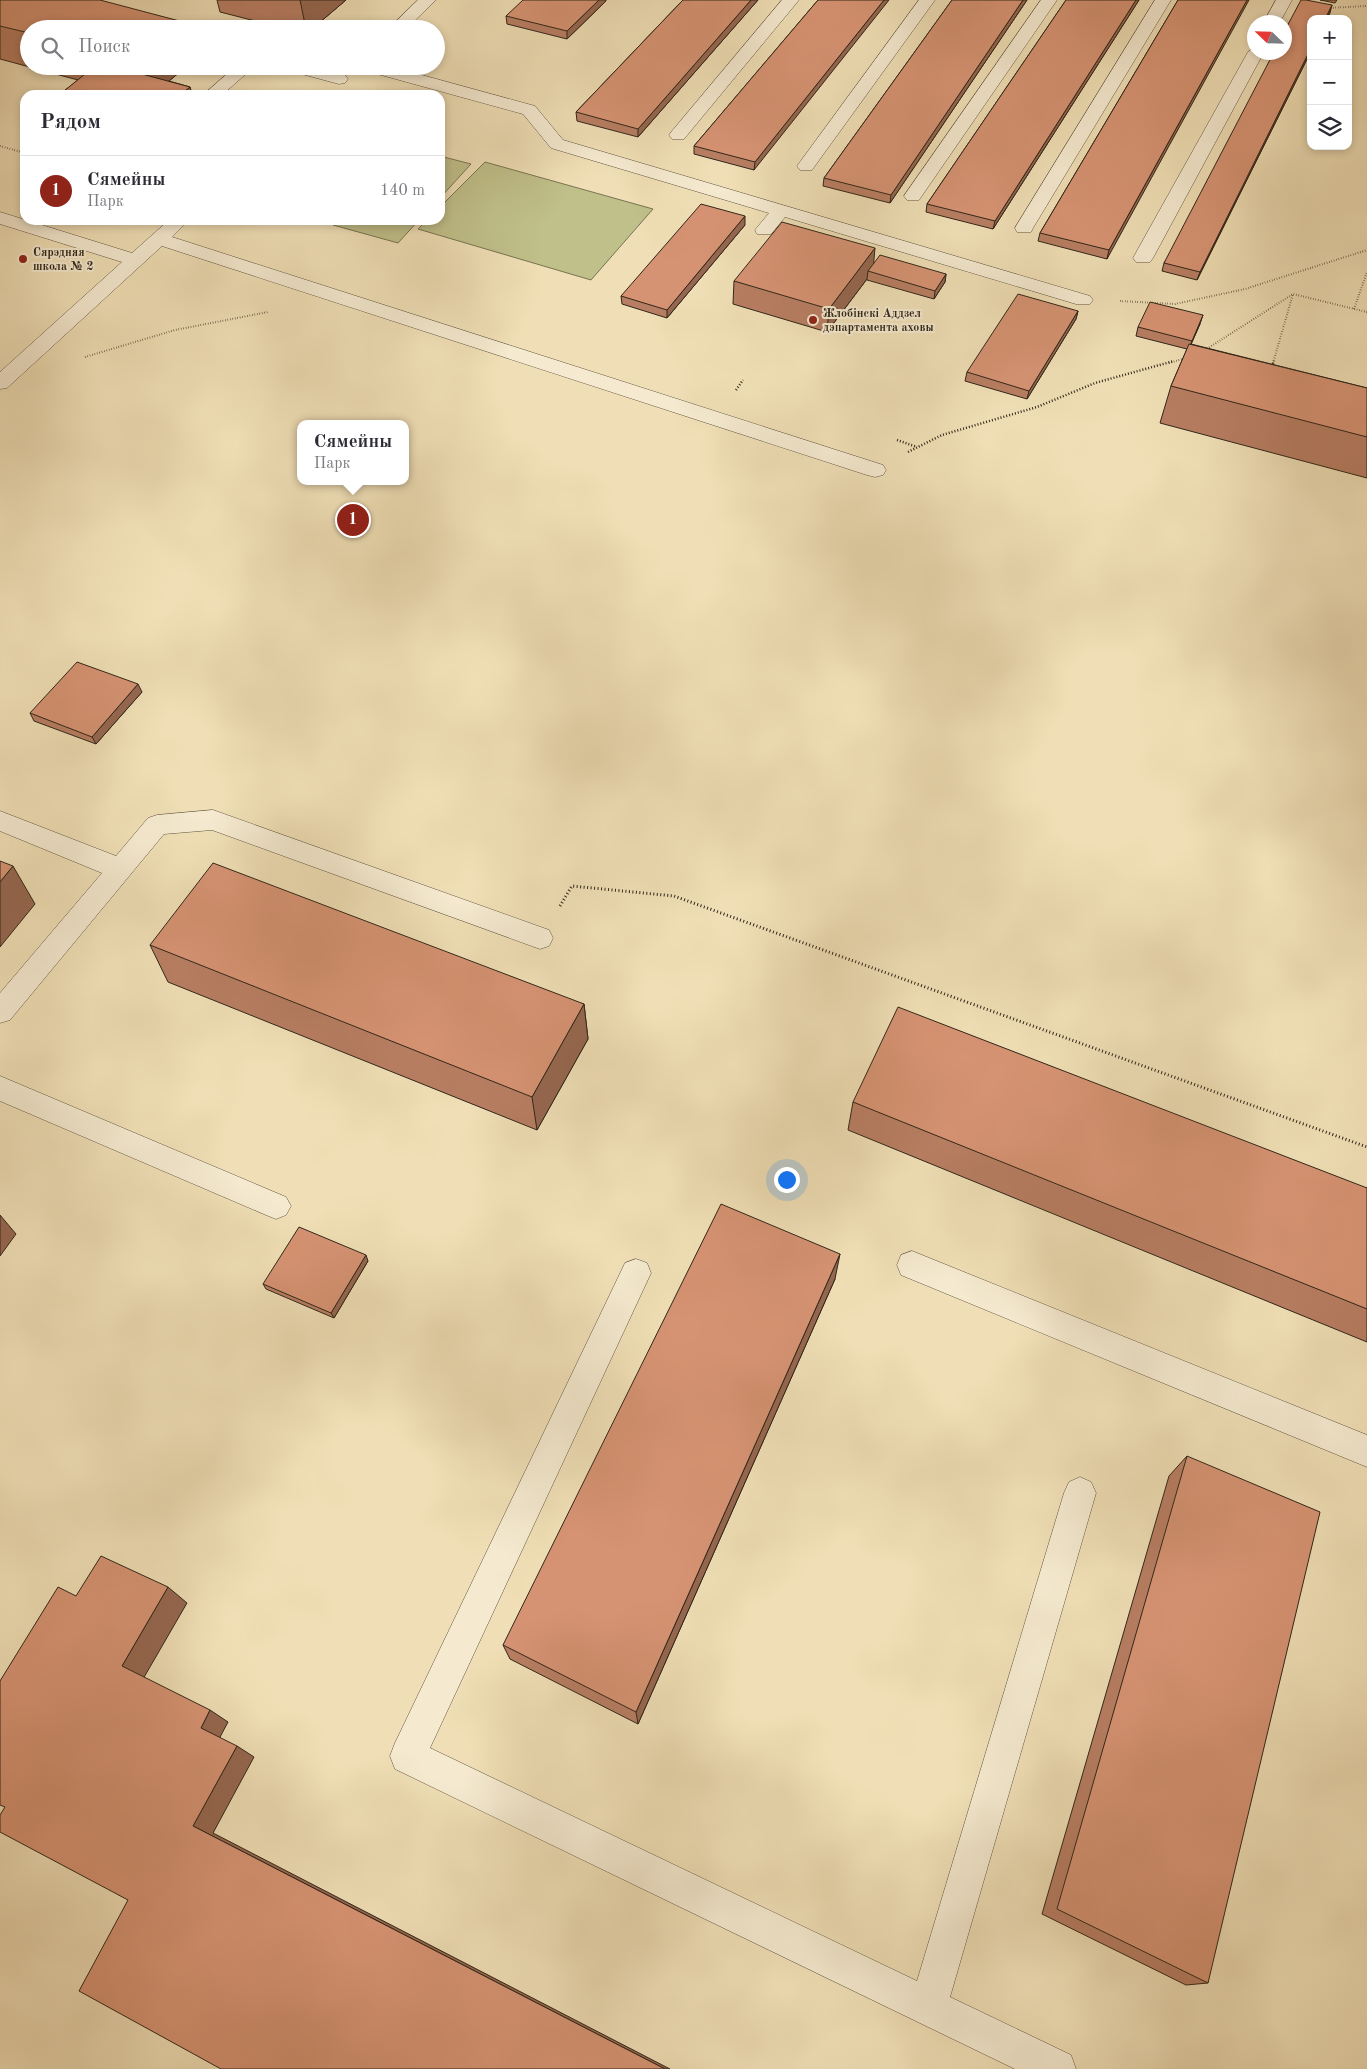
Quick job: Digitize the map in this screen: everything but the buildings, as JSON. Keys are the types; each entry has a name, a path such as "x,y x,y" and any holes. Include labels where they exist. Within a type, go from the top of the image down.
{"street":[{"path":"406,20 428,0"},
{"path":"678,135 791,0"},
{"path":"806,166 927,0"},
{"path":"913,196 1049,0"},
{"path":"1024,228 1163,0"},
{"path":"1276,15 1284,0"},
{"path":"1143,258 1252,60"},
{"path":"218,90 236,75"},
{"path":"313,75 333,84 343,75"},
{"path":"402,75 529,110 558,144 1083,300"},
{"path":"764,230 781,210"},
{"path":"0,218 20,224"},
{"path":"22,225 135,260"},
{"path":"0,383 174,225"},
{"path":"158,239 875,470"},
{"path":"0,1012 157,825 212,820 540,938"},
{"path":"0,821 120,869"},
{"path":"0,1088 276,1206"},
{"path":"912,1265 1367,1452"},
{"path":"636,1273 408,1756 1057,2069"},
{"path":"928,2007 1080,1492"}],"path":[{"path":"1323,8 1367,6"},
{"path":"0,146 20,152"},
{"path":"1083,300 1175,304 1245,289 1367,250"},
{"path":"1354,309 1367,272"},
{"path":"1272,367 1293,294"},
{"path":"1198,355 1293,294 1367,312"},
{"path":"84,357 175,330 276,311"},
{"path":"875,470 942,435 1037,407 1095,383 1190,357"},
{"path":"1174,361 1184,364"},
{"path":"540,938 572,886 674,896 1367,1146"}],"green space":[{"path":"445,157 471,164 445,193"},
{"path":"485,162 653,209 591,280 418,229 422,225 445,225 445,202"},
{"path":"333,225 414,225 398,243"}],"place":[{"name":"Сярэдняя школа № 2","path":"23,259"},
{"name":"Жлобінскі Аддзел дэпартамента аховы","path":"813,320"},
{"name":"Сямейны","path":"353,520"}]}
